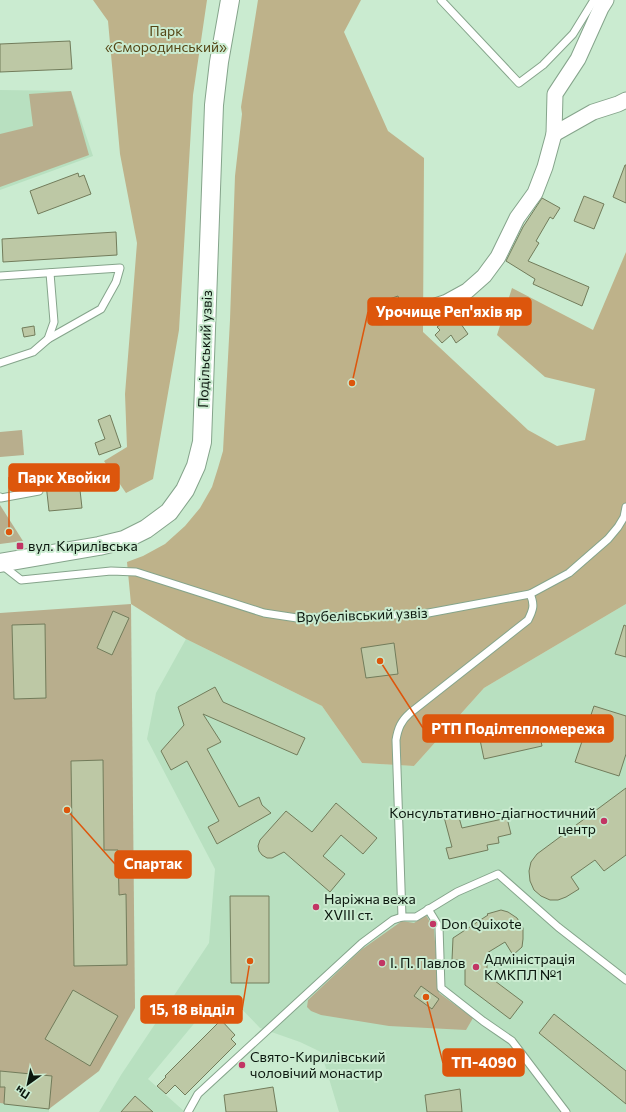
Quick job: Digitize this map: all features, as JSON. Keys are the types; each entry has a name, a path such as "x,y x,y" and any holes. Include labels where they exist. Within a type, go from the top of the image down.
{"street":[{"name":"Подільський узвіз","path":"0,564 99,546 124,540 146,529 169,512 185,490 196,466 202,442 214,105 219,62 230,0"},
{"path":"379,317 414,313 447,302 467,290 484,276 498,257 517,218 535,193 545,167 554,134 555,94 578,59 606,0"},
{"path":"554,134 593,112 626,100"}],"lane":[{"path":"441,0 519,83 543,65 573,34 594,0"},
{"path":"0,276 120,268 116,282 101,309 48,338 33,352 0,363"},
{"path":"48,338 54,322 50,273"},
{"path":"0,497 39,490"},
{"name":"Врубелівський узвіз","path":"0,564 21,580 111,571 136,572 264,613 297,618 422,614 530,594 569,574 608,539 624,517 626,508"},
{"path":"402,917 396,740 398,728 410,713 528,620 533,611 534,603 530,594"},
{"path":"188,1112 198,1094 362,943 392,920 402,917 416,917 457,892 498,874 558,927 626,980"},
{"path":"428,909 439,927 441,988 483,1021 512,1041 566,1112"}],"shaded area":[{"path":"0,90 71,91 93,156 0,190"},
{"path":"71,91 89,155 0,187 0,134 33,126 29,94"},
{"path":"22,430 24,455 0,457 0,432"},
{"path":"0,505 23,541 0,544"},
{"path":"131,604 135,1008 99,1071 49,1109 0,1103 0,613"},
{"path":"626,604 626,1112 339,1112 321,1052 300,1042 260,1028 232,999 217,996 148,1079 185,1112 99,1112 121,1075 209,943 215,869 147,739 156,693 186,639 322,706 362,763 414,766 484,688"},
{"path":"426,915 434,929 439,993 473,1018 466,1030 389,1026 321,1015 311,1011 307,1007 308,1000 361,950 402,921 414,923"},
{"path":"0,1102 49,1109 49,1112 0,1112"}],"green space":[{"name":"Парк «Смородинський»","path":"93,0 207,0 193,95 179,330 153,479 126,493 104,461 127,447 125,394 137,243 120,154 108,21"},
{"path":"258,0 361,0 344,32 388,131 424,158 423,332 528,430 557,446 585,440 595,389 545,377 497,335 512,288 593,330 626,252 626,604 484,688 414,766 362,763 322,706 186,639 131,604 127,562 143,556 165,544 185,526 200,508 212,487 223,451 230,320 235,176 242,114 241,107"}],"building":[{"path":"70,41 72,69 0,72 0,44"},
{"path":"626,165 626,203 613,197"},
{"path":"78,173 79,177 84,175 91,194 38,214 30,191"},
{"path":"584,196 604,204 594,229 574,221"},
{"path":"542,198 560,208 553,219 550,217 536,241 539,243 528,261 589,287 582,306 533,284 535,279 506,261 523,227"},
{"path":"116,232 117,255 3,262 2,239"},
{"path":"398,296 401,305 380,308 378,303"},
{"path":"456,317 468,334 456,343 451,335 442,343 435,335 440,330 437,327 445,321 447,323"},
{"path":"34,326 35,335 24,337 22,328"},
{"path":"110,415 121,447 99,455 95,443 105,439 98,420"},
{"path":"78,472 82,508 49,511 45,475"},
{"path":"113,611 129,618 112,655 97,648"},
{"path":"45,624 46,698 14,699 12,625"},
{"path":"624,625 626,626 626,657 615,654"},
{"path":"394,643 398,674 366,678 361,648"},
{"path":"215,687 223,702 305,738 297,755 203,714 221,742 207,749 239,807 259,797 262,805 271,813 217,844 208,827 219,821 187,761 171,770 161,751 184,725 178,707"},
{"path":"594,706 626,716 626,754 619,776 575,762"},
{"path":"537,723 542,746 484,759 479,735"},
{"path":"103,760 104,850 118,850 119,895 126,894 127,965 74,966 71,761"},
{"name":"Консультативно-діагностичний центр","path":"626,788 626,855 604,871 595,860 571,877 579,889 566,897 558,900 550,900 541,896 534,890 530,881 529,871 531,862 537,854"},
{"path":"336,803 377,838 363,854 341,835 323,856 345,874 330,892 284,852 272,858 267,858 259,851 258,846 260,840 286,811 312,832"},
{"path":"458,814 462,828 507,818 511,834 498,837 499,843 487,845 488,850 449,859 446,848 452,847 444,817"},
{"path":"230,896 269,896 269,983 231,983"},
{"name":"Адміністрація КМКПЛ №1","path":"501,910 508,912 517,918 523,928 522,947 513,955 505,942 487,953 487,975 523,1002 510,1019 465,985 465,960 452,960 453,938 488,915 487,914"},
{"path":"421,986 439,999 432,1009 414,996"},
{"path":"73,990 118,1016 90,1066 45,1039"},
{"path":"554,1014 626,1071 626,1104 539,1033"},
{"path":"221,1020 235,1035 231,1039 236,1044 185,1095 175,1085 166,1094 157,1086 166,1077 165,1076"},
{"path":"0,1071 52,1076 49,1109 4,1104 5,1087 0,1087"},
{"path":"273,1087 277,1112 226,1112 224,1095"},
{"path":"460,1089 462,1112 427,1112 425,1095"},
{"path":"135,1096 153,1112 121,1112"}],"place":[{"name":"Урочище Реп'яхів яр","path":"352,383"},
{"name":"Парк Хвойки","path":"9,532"},
{"name":"вул. Кирилівська","path":"20,546"},
{"name":"РТП Поділтепломережа","path":"380,661"},
{"name":"Спартак","path":"67,810"},
{"name":"Консультативно-діагностичний центр","path":"604,821"},
{"name":"Наріжна вежа XVIII ст.","path":"316,907"},
{"name":"Don Quixote","path":"433,924"},
{"name":"15, 18 відділ","path":"250,961"},
{"name":"І. П. Павлов","path":"382,963"},
{"name":"Адміністрація КМКПЛ №1","path":"476,967"},
{"name":"ТП-4090","path":"426,997"},
{"name":"Свято-Кирилівський чоловічий монастир","path":"242,1065"}]}
